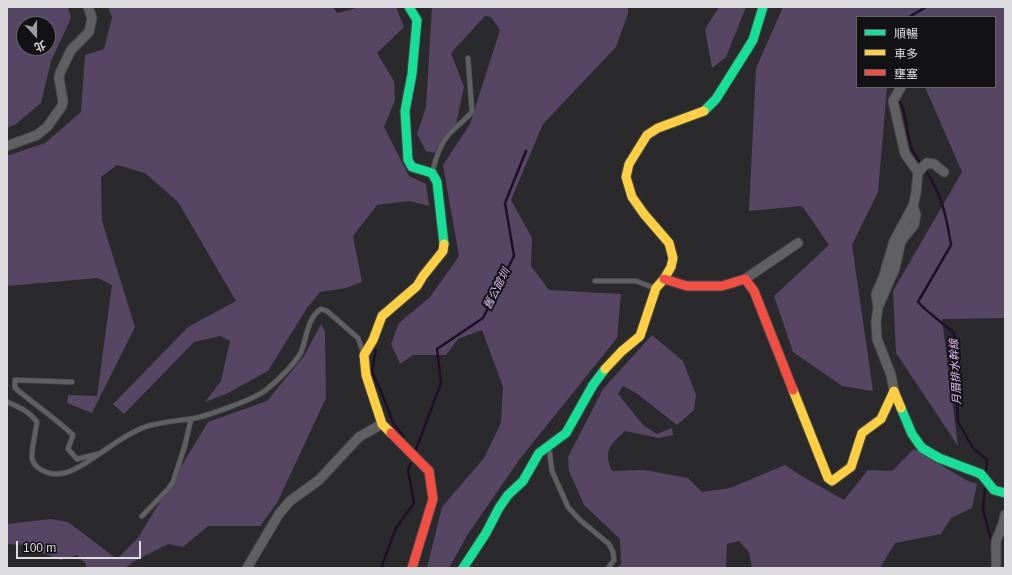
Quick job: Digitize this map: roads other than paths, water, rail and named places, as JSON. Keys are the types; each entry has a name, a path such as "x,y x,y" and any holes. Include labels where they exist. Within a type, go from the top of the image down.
{"street":[{"path":"7,146 37,135 47,127 62,106 63,101 60,72 71,50 89,32 92,18 88,7"},
{"path":"409,7 417,20 412,74 405,111 408,160 412,167 432,172 437,182 444,242 443,251 417,286 382,316 373,340 364,355 366,375 382,424 428,471 433,499 412,568"},
{"path":"464,567 486,533 499,508 508,495 523,481 539,453 549,444 554,443 566,433 593,385 601,374 622,351 640,336 656,288 664,279 671,267 673,258 669,243 644,214 632,197 626,177 629,164 647,135 658,128 705,111 716,99 753,40 763,7"},
{"path":"900,88 893,101 905,154 918,172"},
{"path":"944,172 934,164 927,163 918,172 913,206 916,214 914,225 901,241 895,268 878,307 876,339 891,375 894,391 912,434 922,448 939,458 981,474 994,490 1005,494"},
{"path":"664,279 688,286 722,286 745,279 798,242"},
{"path":"745,279 754,291 828,478 832,481 851,467 862,433 881,419 894,391"},
{"path":"247,568 279,514 290,501 319,480 359,437 382,424"},
{"path":"996,568 996,541 1002,534 1005,515"}],"lane":[{"path":"432,172 439,149 450,133 472,112 468,58"},
{"path":"595,281 636,281 656,288"},
{"path":"7,402 25,409 32,414 37,422 32,458 37,467 48,473 63,474 79,468 147,426 203,416 258,396 295,362 301,352 311,321 315,313 321,309 327,311 358,338 364,355"},
{"path":"72,382 15,380 16,388 36,405 60,422 73,435 68,449 76,459 102,453"},
{"path":"142,516 173,482 185,445 191,419"},
{"path":"549,444 552,471 568,507 580,520 610,544 614,552 614,560 608,568"}],"waterway":[{"name":"月眉排水幹線","path":"911,16 926,7"},
{"name":"月眉排水幹線","path":"900,102 903,108 911,148 919,161"},
{"name":"舊公館圳","path":"415,452 441,383 437,349 483,318 514,256 505,203 526,151"},
{"name":"月眉排水幹線","path":"927,173 937,190 948,226 951,245 918,302 954,333 958,422 973,448 987,460 986,471"},
{"path":"376,350 372,371 393,423 404,437"},
{"name":"舊公館圳","path":"381,568 396,528 414,503 408,470 411,463"},
{"name":"月眉排水幹線","path":"985,489 983,510 992,543"},
{"name":"月眉排水幹線","path":"991,568 992,552"}]}
